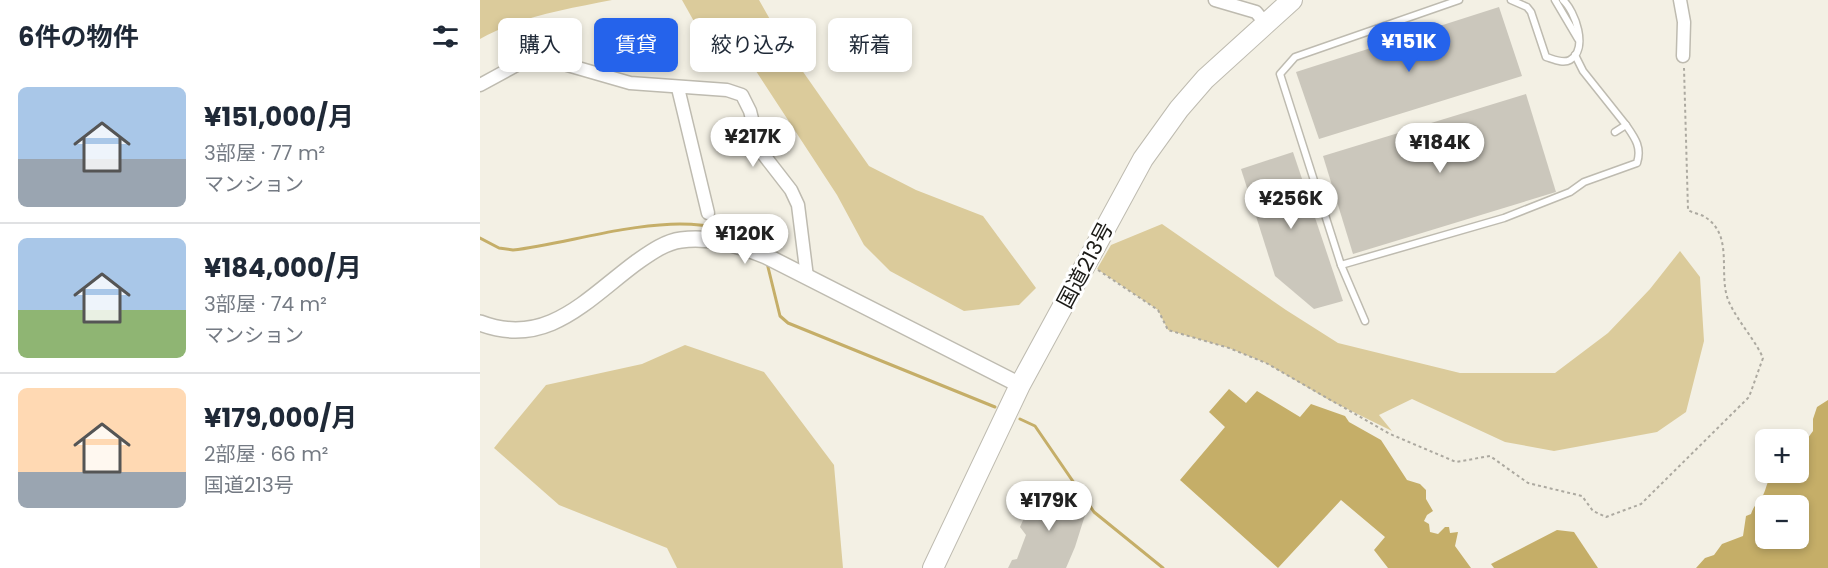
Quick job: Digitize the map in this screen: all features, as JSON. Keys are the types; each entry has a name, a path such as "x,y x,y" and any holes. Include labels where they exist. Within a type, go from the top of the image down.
{"highway":[{"name":"国道213号","path":"933,568 1020,385 1143,159 1179,109 1205,79 1292,0"}],"street":[{"path":"1215,0 1256,12 1264,23"},
{"path":"1680,0 1684,22 1684,62"},
{"path":"480,85 526,60 550,60 630,83 735,92 742,95 747,102 760,150 795,196 807,277"},
{"path":"678,88 708,213"},
{"path":"480,323 490,327 517,330 543,327 570,315 653,250 680,240 714,240 743,246 1020,385"}],"lane":[{"path":"1365,321 1341,265 1280,74 1295,57 1460,0"},
{"path":"1511,0 1527,7 1531,12 1546,57 1563,61 1570,60 1575,55 1579,40 1578,22 1563,0"},
{"path":"1555,0 1579,40"},
{"path":"1341,265 1504,218 1570,192 1584,182 1637,163 1640,153 1637,142 1583,71 1575,55"},
{"path":"1615,132 1626,125"}],"path":[{"path":"1097,269 1158,310 1168,330 1229,348 1266,363 1390,434 1456,462 1490,456 1528,483 1582,496 1593,511 1606,516 1641,504 1749,397 1762,358 1757,345 1731,305 1725,290 1724,245 1718,230 1704,217 1688,210 1684,62"}],"shaded area":[{"path":"480,0 612,0 532,18 498,18 498,30 480,39"},
{"path":"682,0 759,0 769,18 692,18"},
{"path":"757,72 803,72 869,166 916,190 983,216 1036,288 1019,305 964,311 890,271 864,245 837,195"},
{"path":"1162,224 1338,343 1460,373 1555,373 1608,333 1650,289 1680,251 1700,277 1704,341 1686,412 1657,432 1554,451 1505,442 1412,399 1379,415 1392,431 1329,400 1266,363 1229,348 1168,330 1158,310 1097,269 1111,245"},
{"path":"685,345 764,372 834,465 843,568 677,568 667,548 559,505 494,448 546,385 642,364"},
{"path":"1229,389 1246,403 1257,391 1300,417 1311,404 1345,416 1349,422 1381,440 1407,480 1420,484 1426,490 1426,499 1433,511 1424,521 1429,524 1430,532 1438,534 1445,527 1449,527 1450,533 1458,532 1455,546 1471,568 1388,568 1374,550 1385,537 1341,500 1278,568 1180,480 1225,427 1209,412"},
{"path":"1828,400 1828,568 1696,568 1705,558 1714,555 1722,544 1743,536 1746,516 1751,514 1755,507 1755,549 1809,549 1809,495 1763,495 1767,483 1809,483 1809,436 1813,431 1813,419 1817,407"},
{"path":"1557,530 1574,532 1598,568 1494,568 1491,564"}],"building":[{"path":"1499,7 1522,76 1319,139 1296,72"},
{"path":"1526,94 1556,192 1353,254 1323,156"},
{"path":"1293,152 1343,301 1314,309 1275,276 1241,169"},
{"path":"1039,485 1062,495 1060,502 1086,512 1075,547 1066,568 1008,568 1012,560 1017,559 1026,535 1020,527"}],"waterway":[{"path":"480,238 499,248 513,250 603,233 669,224 700,225 729,231 754,244"},
{"path":"767,263 780,316 788,323 995,407"},
{"path":"1020,419 1035,426 1094,512 1163,568"}]}
